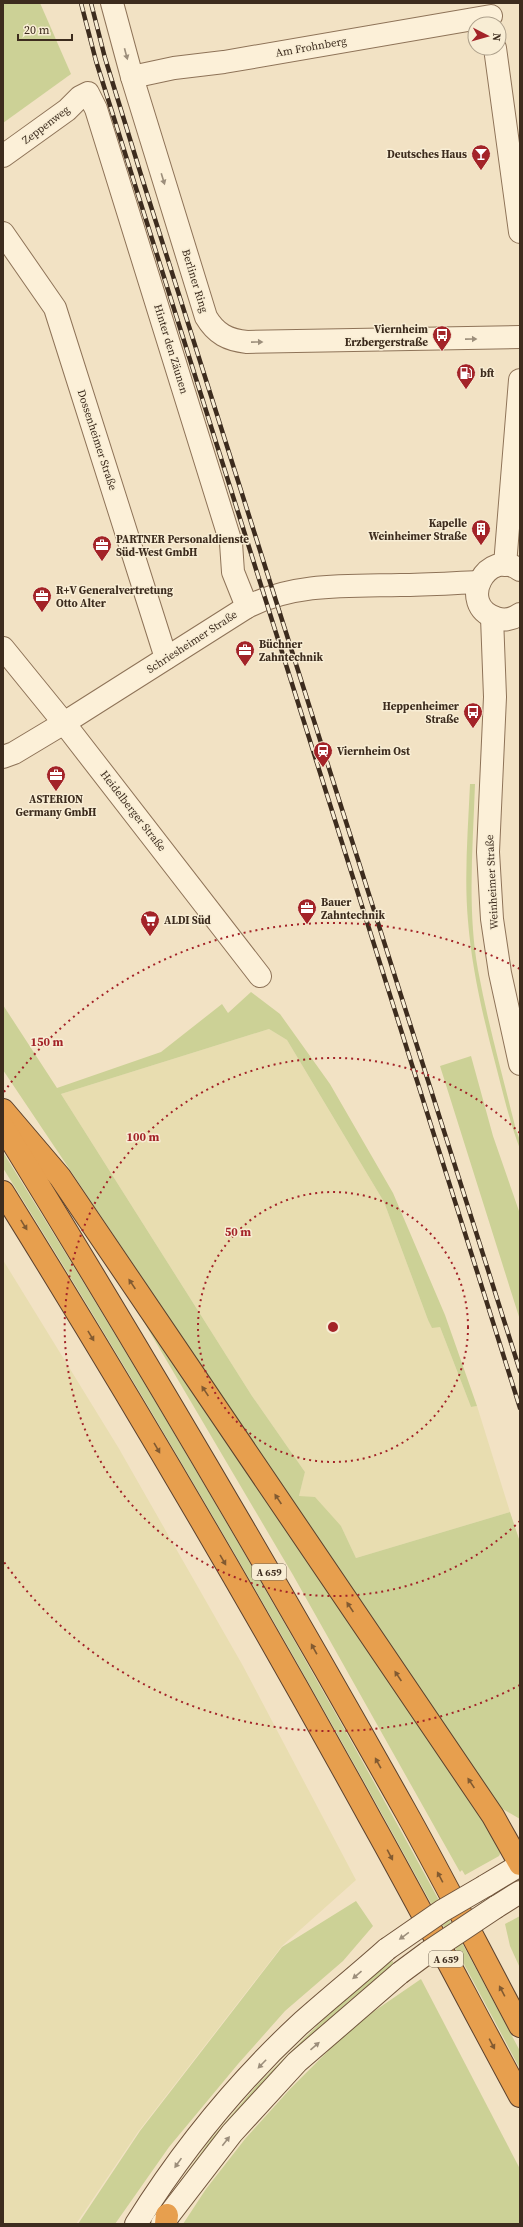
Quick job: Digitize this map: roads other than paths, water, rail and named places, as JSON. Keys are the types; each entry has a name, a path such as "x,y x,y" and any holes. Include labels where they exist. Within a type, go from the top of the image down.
{"highway":[{"path":"3,1110 60,1177 493,1816 520,1864"},
{"name":"A 659","path":"3,1127 167,1396 298,1621 408,1817 520,2026"},
{"name":"A 659","path":"3,1192 138,1414 268,1636 372,1821 520,2096"},
{"path":"493,1816 520,1827"}],"street":[{"name":"Berliner Ring","path":"112,3 132,77 206,317 220,335 236,341 247,342 520,337"},
{"name":"Am Frohnberg","path":"132,77 174,68 224,62 490,14"},
{"path":"496,56 520,232"},
{"name":"Zeppenweg","path":"3,156 67,110 80,97 88,93"},
{"name":"Hinter den Zäunen","path":"88,93 96,109 229,536 233,572 247,607"},
{"name":"Dossenheimer Straße","path":"3,233 55,308 166,658"},
{"path":"507,617 481,607 479,591 490,569 513,568 520,380"},
{"name":"Schriesheimer Straße","path":"3,757 14,753 64,723 247,607 274,594 304,589 350,585 400,585 479,591"},
{"name":"Weinheimer Straße","path":"507,617 495,697 488,852 492,919 501,981 520,1064"},
{"name":"Heidelberger Straße","path":"3,648 64,723 260,976"},
{"path":"136,2224 187,2151 237,2090 299,2026 387,1949 442,1911 520,1864"},
{"path":"165,2221 232,2133 297,2062 400,1973 427,1953 520,1892"}],"railway":[{"path":"81,3 96,61 520,1408"},
{"path":"91,3 105,58 142,178 520,1371"}],"place":[{"name":"Deutsches Haus","path":"481,171"},
{"name":"Viernheim Erzbergerstraße","path":"442,352"},
{"name":"bft","path":"466,390"},
{"name":"Kapelle Weinheimer Straße","path":"481,546"},
{"name":"PARTNER Personaldienste Süd-West GmbH","path":"102,562"},
{"name":"R+V Generalvertretung Otto Alter","path":"42,613"},
{"name":"Büchner Zahntechnik","path":"245,667"},
{"name":"Heppenheimer Straße","path":"473,729"},
{"name":"Viernheim Ost","path":"323,768"},
{"name":"ASTERION Germany GmbH","path":"56,792"},
{"name":"Bauer Zahntechnik","path":"307,925"},
{"name":"ALDI Süd","path":"150,937"}]}
